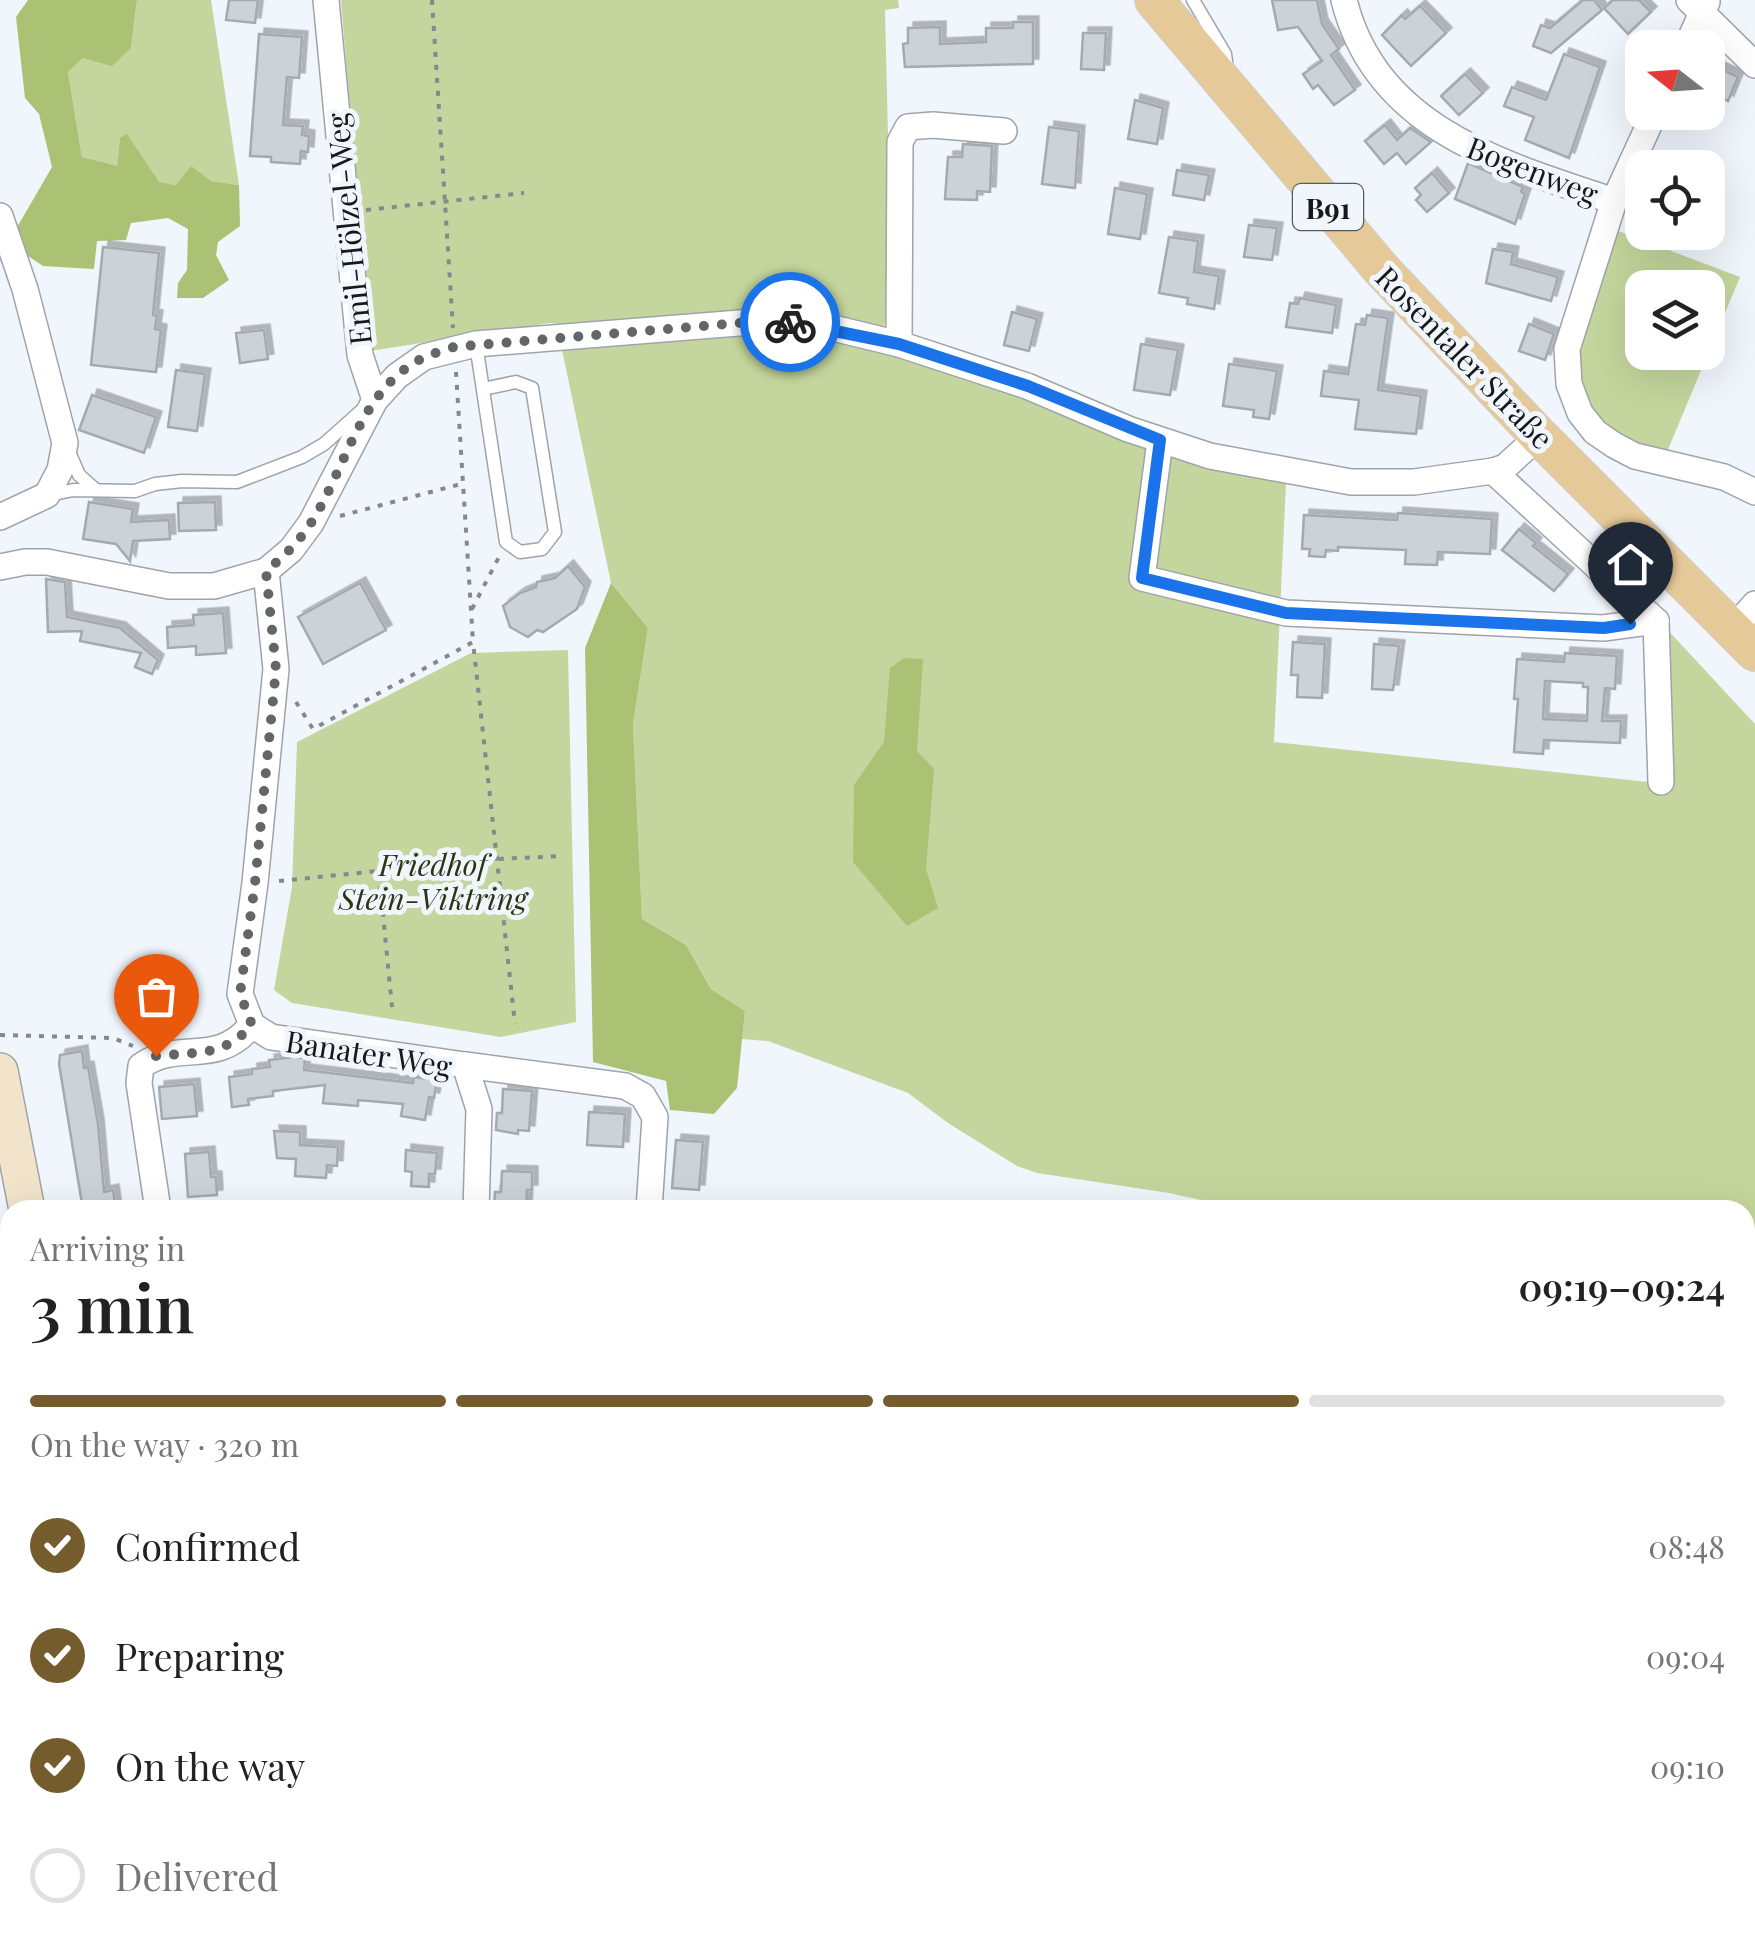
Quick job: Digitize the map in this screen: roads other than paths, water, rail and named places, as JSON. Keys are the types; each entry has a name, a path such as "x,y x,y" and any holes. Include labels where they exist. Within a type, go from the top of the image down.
{"main road":[{"name":"Rosentaler Straße","path":"1154,0 1382,270 1540,436 1748,628"},
{"path":"0,1071 25,1200"}],"street":[{"name":"Emil-Hölzel-Weg","path":"326,0 360,356 374,400"},
{"name":"Bogenweg","path":"1344,0 1372,68 1438,128 1504,164 1614,201"},
{"path":"1691,30 1699,5"},
{"path":"1699,5 1755,65"},
{"path":"899,344 900,142 908,127 933,125 1004,131"},
{"path":"1647,130 1614,201 1567,349 1568,384 1580,413 1595,432 1636,456 1724,477 1755,492"},
{"path":"0,216 25,288 65,443 60,470 46,495 0,517"},
{"path":"0,567 47,562 169,586 214,586 266,571 290,550 311,523 374,400 397,376 424,357 465,345 776,320 834,328 899,344 1028,386 1160,440 1210,456 1352,482 1414,482 1493,471 1505,467 1540,436"},
{"path":"1160,440 1142,578 1286,613 1604,628 1656,621"},
{"path":"1493,471 1656,621 1661,782"},
{"path":"157,1200 139,1082 141,1066 156,1056 224,1050 252,1025 240,994 276,669 266,571"},
{"name":"Banater Weg","path":"252,1025 270,1038 465,1065 479,1109 476,1200"},
{"path":"465,1065 625,1086 642,1096 655,1117 650,1200"}],"lane":[{"path":"1193,0 1226,54 1228,92"},
{"path":"465,345 482,388 506,542 520,552 542,549 555,532 532,388 516,382 482,388"},
{"path":"46,495 73,490 116,493 182,482 237,482 302,457 324,444 374,400"},
{"path":"65,443 79,475 96,490"}],"park label":[{"name":"Friedhof Stein-Viktring","path":"433,881"}]}
